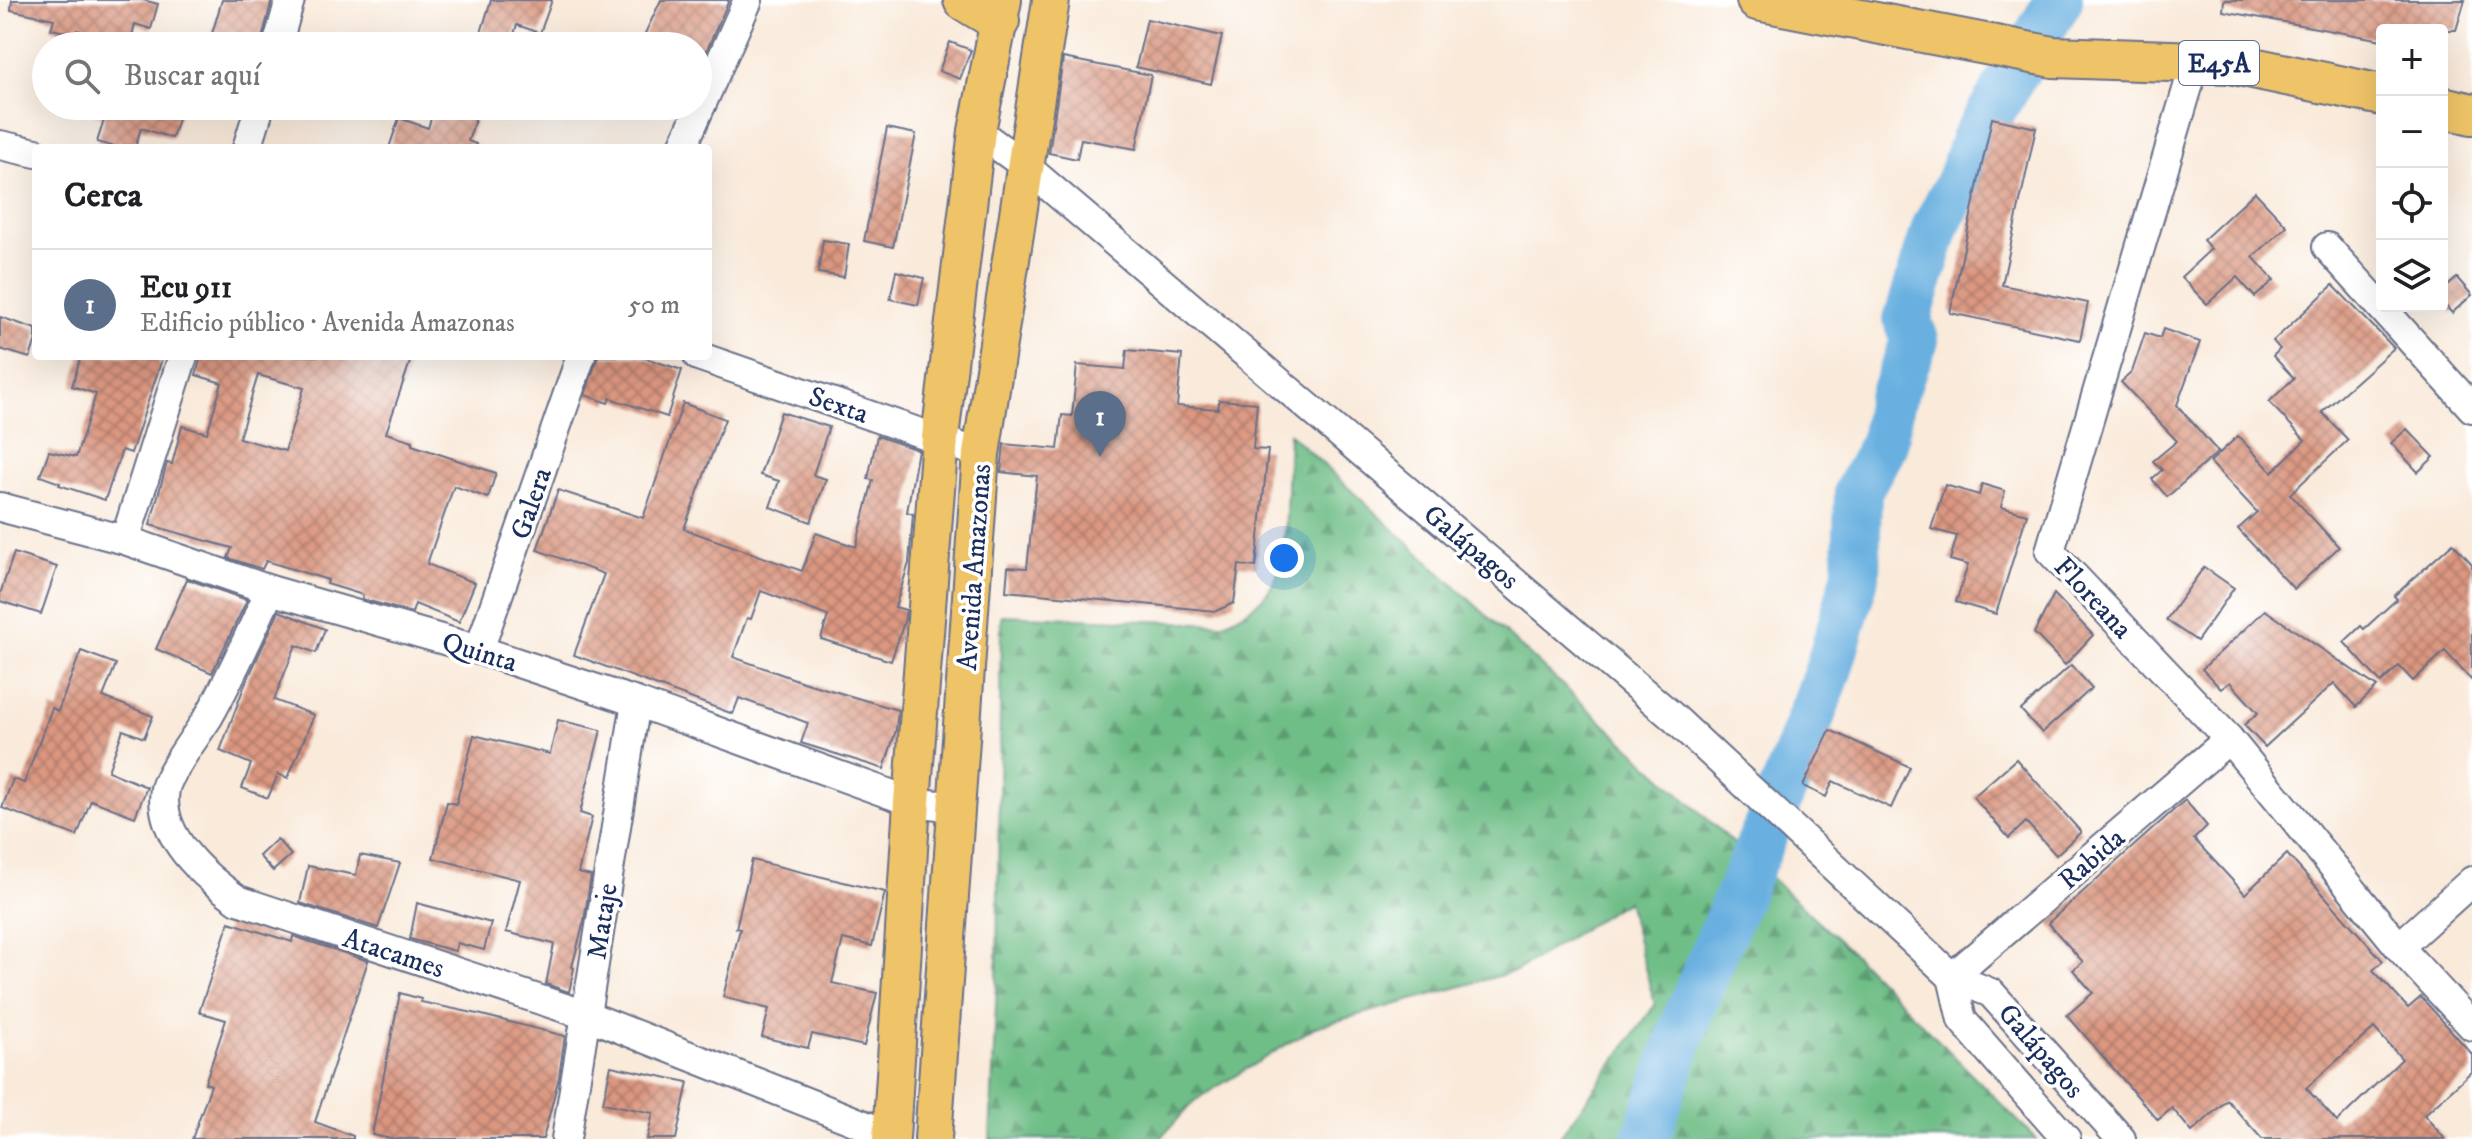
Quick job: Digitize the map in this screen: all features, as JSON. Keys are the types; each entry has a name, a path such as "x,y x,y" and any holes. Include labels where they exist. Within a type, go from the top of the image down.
{"highway":[{"path":"964,0 1001,11"},
{"name":"E45A","path":"1757,0 1837,8 1924,31 2053,57 2229,63 2376,94"},
{"path":"2448,108 2472,114"}],"main road":[{"name":"Avenida Amazonas","path":"933,1139 981,454 1051,0"},
{"name":"Avenida Amazonas","path":"891,1138 912,802 940,438 977,131 1001,11"}],"street":[{"path":"281,32 290,0"},
{"path":"712,81 748,0"},
{"name":"Floreana","path":"2195,63 2050,551 2229,739 2399,947 2472,1026"},
{"path":"248,144 256,120"},
{"path":"684,144 694,120"},
{"name":"Galápagos","path":"977,131 1024,165 1683,726 1952,977 1991,993 2121,1139"},
{"path":"0,145 32,152"},
{"path":"2327,247 2472,408"},
{"path":"125,540 182,360"},
{"name":"Galera","path":"479,650 580,360"},
{"name":"Sexta","path":"710,360 981,454"},
{"name":"Quinta","path":"0,507 125,540 270,590 479,650 636,702 912,802 956,807"},
{"name":"Atacames","path":"270,590 209,715 165,787 167,821 186,853 209,880 238,900 586,1015 891,1138"},
{"name":"Mataje","path":"566,1139 636,702"},
{"name":"Rabida","path":"1952,977 2229,739"},
{"path":"2399,947 2472,881"},
{"name":"Galápagos","path":"1952,977 1962,1020 2066,1139"}],"green space":[{"path":"1289,433 1848,949 2036,1139 1558,1139 1655,1005 1627,901 1516,971 1315,1027 1194,1101 1160,1139 990,1139 997,981 1001,615 1222,624 1241,614 1267,593 1274,582 1283,553"}],"building":[{"path":"12,0 143,0 158,4 151,29 135,24 133,32 66,32 51,29 54,19 11,10"},
{"path":"222,0 272,0 264,32 212,32"},
{"path":"491,0 552,0 540,32 517,25 515,32 481,32"},
{"path":"661,0 729,0 712,38 712,32 646,32"},
{"path":"2224,0 2465,0 2456,30 2448,30 2448,24 2376,24 2376,39 2223,11"},
{"path":"1147,19 1222,36 1211,84 1136,67"},
{"path":"950,42 971,50 960,79 939,71"},
{"path":"1063,58 1151,75 1136,149 1081,139 1077,159 1049,153"},
{"path":"1992,118 2036,128 2002,285 2088,303 2080,340 1950,313"},
{"path":"104,120 178,120 172,138 141,128 136,144 97,142"},
{"path":"398,120 428,128 431,120 475,120 468,141 476,144 390,144"},
{"path":"887,128 916,134 893,247 864,241"},
{"path":"2255,192 2287,226 2253,257 2274,280 2255,297 2237,277 2207,304 2181,277 2211,249 2203,240"},
{"path":"823,240 849,244 844,277 818,273"},
{"path":"896,271 924,278 918,305 890,299"},
{"path":"2457,278 2472,295 2452,313 2448,309 2448,286"},
{"path":"2333,285 2394,348 2322,412 2348,440 2290,494 2339,547 2294,589 2238,529 2257,512 2210,462 2238,436 2272,472 2305,440 2269,402 2294,378 2273,356 2280,349 2273,341"},
{"path":"0,317 32,328 30,358 0,349"},
{"path":"2163,329 2200,342 2177,405 2218,452 2167,497 2152,479 2162,470 2153,461 2177,441 2121,382 2132,372 2145,333 2160,338"},
{"path":"1127,350 1182,355 1177,406 1218,409 1219,400 1257,403 1253,449 1268,450 1256,567 1239,565 1234,603 1216,611 1006,591 1008,567 1027,568 1037,476 1001,472 1004,444 1058,449 1062,415 1072,416 1077,365 1125,369"},
{"path":"80,360 162,360 131,453 122,450 105,500 40,476 49,451 76,457 96,394 72,386"},
{"path":"200,360 411,360 386,433 496,473 488,498 454,486 427,564 475,583 459,622 415,604 412,613 362,599 363,595 327,584 328,580 266,561 262,569 228,558 232,548 150,525 167,463 172,464 182,426 207,433 222,383 196,375","holes":["258,375 304,388 285,451 239,438"]},
{"path":"597,360 651,360 682,370 667,417 610,398 608,403 585,395"},
{"path":"683,403 725,419 684,529 802,571 816,533 856,547 873,480 868,479 877,436 918,450 907,512 913,514 909,563 895,607 906,610 905,619 891,661 821,639 828,616 761,591 733,657 898,710 896,730 884,769 801,743 808,723 792,717 739,698 733,714 574,655 604,574 537,550 558,490 643,518"},
{"path":"781,412 829,427 813,475 826,479 811,522 770,507 779,481 760,475"},
{"path":"2407,429 2434,457 2418,472 2391,443"},
{"path":"1982,484 2005,491 2001,507 2027,514 1996,614 1956,602 1968,565 1950,560 1957,536 1931,529 1945,485 1979,495"},
{"path":"2453,543 2472,564 2472,681 2445,651 2413,681 2399,666 2381,683 2344,642 2361,626 2364,629 2397,599 2394,596"},
{"path":"14,553 57,567 41,614 0,601"},
{"path":"2204,567 2234,588 2197,641 2166,620"},
{"path":"187,579 247,600 212,673 156,649"},
{"path":"2054,594 2093,635 2065,665 2034,633"},
{"path":"2265,610 2377,687 2356,707 2334,683 2265,747 2244,725 2258,713 2230,682 2221,689 2202,669"},
{"path":"279,611 325,629 316,653 296,645 274,700 314,715 288,778 278,774 268,798 242,788 251,764 220,751 244,687"},
{"path":"81,651 116,664 103,697 153,716 144,738 123,730 108,771 147,787 135,817 91,800 77,836 2,808 13,779 24,783 52,708 58,711"},
{"path":"2071,665 2092,688 2042,733 2021,710"},
{"path":"558,720 601,730 580,813 592,817 578,873 591,876 569,992 546,984 554,944 506,932 520,880 433,858 447,802 456,804 474,735 550,754"},
{"path":"1830,730 1910,767 1891,808 1833,781 1826,797 1803,786"},
{"path":"2016,759 2081,832 2056,855 2026,822 2009,838 1973,797"},
{"path":"2185,800 2207,826 2194,839 2245,894 2287,854 2383,961 2373,970 2408,1008 2421,997 2472,1054 2472,1071 2424,1115 2445,1139 2262,1139 2227,1100 2192,1132 2172,1108 2158,1120 2067,1015 2093,993 2073,970 2083,962 2048,923","holes":["2374,1028 2402,1059 2337,1122 2306,1088"]},
{"path":"277,839 291,855 273,871 259,856"},
{"path":"360,855 400,863 378,928 300,903 308,866 356,875"},
{"path":"752,860 885,892 872,946 843,939 832,983 877,993 864,1046 812,1034 808,1048 762,1037 769,1009 723,997 740,929 736,928"},
{"path":"417,903 491,923 484,950 457,943 455,951 410,939"},
{"path":"229,922 292,942 293,936 368,961 315,1122 353,1136 353,1139 192,1139 211,1085 205,1083 226,1020 199,1012"},
{"path":"400,993 421,999 421,1002 565,1036 559,1077 543,1139 392,1139 372,1135"},
{"path":"611,1066 688,1082 676,1139 647,1139 653,1113 603,1103"}],"waterway":[{"path":"1646,1139 1687,1017 1789,775 1828,671 1856,574 1858,491 1884,443 1890,403 1915,340 1907,320 1936,226 1960,180 1974,140 2059,0"}],"place":[{"name":"Ecu 911","path":"1100,457"}]}
